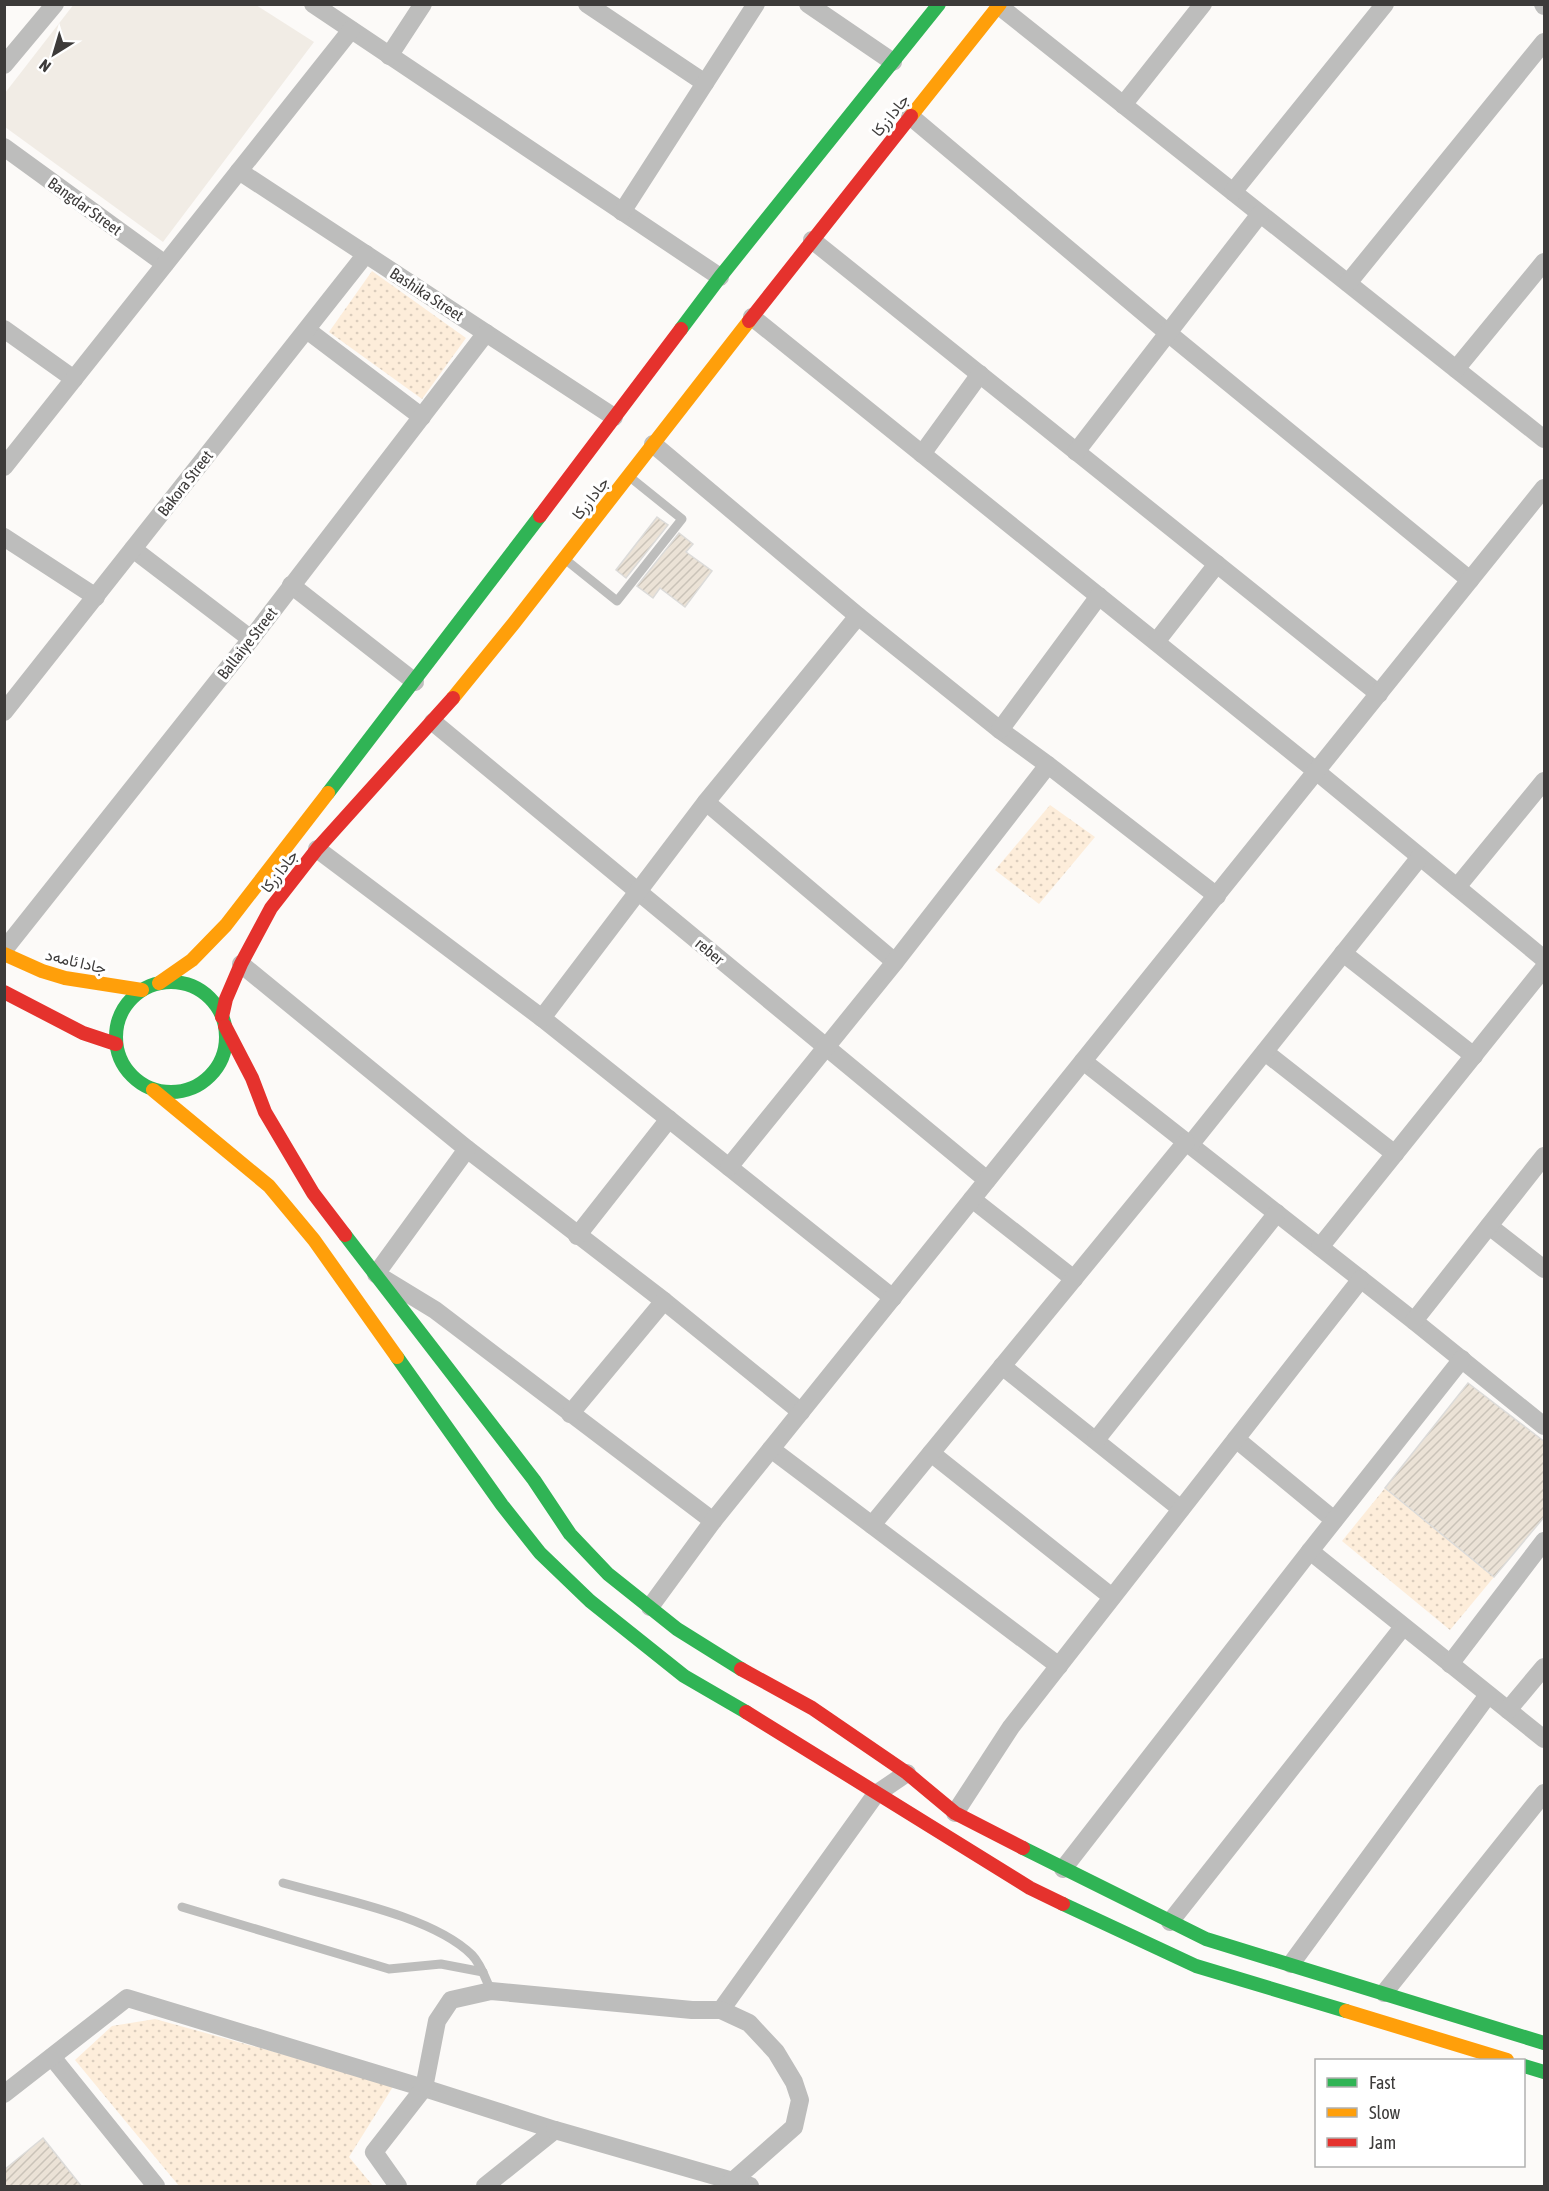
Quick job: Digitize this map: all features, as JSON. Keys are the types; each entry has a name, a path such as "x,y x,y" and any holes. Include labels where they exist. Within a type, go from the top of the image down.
{"main road":[{"name":"جادا زرکا","path":"159,983 192,960 226,925 415,682 483,600 614,417 720,278 939,4"},
{"name":"جادا زرکا","path":"224,1022 226,999 241,964 271,908 317,849 433,722 510,620 564,558 999,5"},
{"name":"جادا ئامەد","path":"4,952 42,972 65,978 142,990"},
{"path":"1500,2059 1196,1966 1030,1888 876,1794 801,1745 684,1676 590,1601 540,1553 502,1505 314,1240 269,1186 126,1070 116,1044 116,1029 120,1014 129,1001 142,990 159,983 172,982 197,989 208,996 224,1022 252,1078 265,1112 313,1193 534,1480 570,1534 608,1574 711,1652 812,1708 908,1773 956,1814 1206,1939 1545,2043"},
{"path":"4,992 83,1033 116,1044"},
{"path":"153,1090 179,1092 191,1088 212,1074 224,1051 226,1038 224,1022"},
{"path":"1525,2066 1545,2072"}],"street":[{"path":"4,65 55,4"},
{"path":"313,4 720,278"},
{"path":"389,56 423,4"},
{"path":"622,212 756,4"},
{"path":"808,4 893,62"},
{"path":"1123,105 1203,4"},
{"path":"1233,192 1385,4"},
{"path":"999,5 1545,439"},
{"path":"598,7 705,83"},
{"path":"4,467 351,30"},
{"path":"1348,284 1545,42"},
{"path":"910,116 1168,333 1470,580"},
{"name":"Bangdar Street","path":"4,147 165,264"},
{"name":"Bashika Street","path":"239,171 614,417"},
{"path":"1076,452 1260,214"},
{"path":"812,240 1378,694"},
{"name":"Bakora Street","path":"6,707 96,597 366,254"},
{"path":"1456,369 1545,262"},
{"path":"752,317 1316,771 1545,959"},
{"path":"4,329 74,379"},
{"path":"307,330 422,417"},
{"name":"Ballaiye Street","path":"4,952 251,639 486,333"},
{"path":"922,454 980,374"},
{"path":"653,444 858,616 1000,730 1217,897"},
{"path":"650,1607 713,1521 1545,488"},
{"path":"4,537 96,597"},
{"path":"133,549 251,639"},
{"path":"1156,642 1217,564"},
{"path":"291,585 415,682"},
{"path":"1000,730 1099,596"},
{"path":"542,1018 706,802 858,616"},
{"name":"reber","path":"433,722 987,1180"},
{"path":"729,1167 896,962 1048,765"},
{"path":"1457,887 1544,783"},
{"path":"706,802 896,962"},
{"path":"317,849 542,1018 893,1298"},
{"path":"872,1525 1074,1279 1265,1052 1420,857"},
{"path":"1343,953 1474,1056"},
{"path":"241,964 467,1149 664,1301 801,1412"},
{"path":"1320,1247 1545,968"},
{"path":"1265,1052 1395,1154"},
{"path":"1083,1061 1545,1426"},
{"path":"577,1236 669,1119"},
{"path":"467,1149 376,1274 435,1310 713,1521"},
{"path":"1414,1321 1545,1156"},
{"path":"972,1199 1074,1279"},
{"path":"1096,1440 1277,1213"},
{"path":"1489,1226 1545,1269"},
{"path":"956,1814 1011,1727 1361,1279"},
{"path":"570,1414 664,1301"},
{"path":"1063,1869 1462,1359"},
{"path":"1002,1366 1181,1509"},
{"path":"1236,1439 1334,1520"},
{"path":"771,1449 1059,1666"},
{"path":"931,1454 1112,1597"},
{"path":"1450,1664 1545,1541"},
{"path":"1310,1551 1545,1739"},
{"path":"1170,1922 1403,1627"},
{"path":"1508,1710 1545,1667"},
{"path":"1291,1964 1488,1695"},
{"path":"721,2010 876,1794 908,1773"},
{"path":"1384,1993 1545,1793"},
{"path":"4,2094 128,1998 424,2088 737,2185 794,2127 800,2100 794,2082 776,2052 749,2023 721,2010 692,2010 492,1991 451,2000 437,2020 424,2088 374,2152 398,2187"},
{"path":"1515,2034 1545,2032"},
{"path":"52,2057 156,2187"},
{"path":"485,2187 555,2130"}],"lane":[{"path":"564,558 617,601 682,519 628,476"},
{"path":"283,1883 412,1919 445,1936 472,1955 492,1991"},
{"path":"182,1907 389,1969 441,1964 483,1972"}],"shaded area":[{"path":"74,4 256,5 314,42 163,242 5,127 5,93"},
{"path":"372,271 466,338 422,399 329,332"},
{"path":"1050,805 1095,837 1039,904 995,870"},
{"path":"1385,1488 1494,1577 1450,1630 1342,1541"},
{"path":"155,2019 394,2085 349,2157 373,2186 179,2186 75,2060 112,2026"}],"building":[{"path":"657,517 668,525 626,578 616,570"},
{"path":"679,533 693,544 686,552 712,571 685,607 660,588 653,598 637,586"},
{"path":"1468,1383 1545,1442 1545,1516 1494,1577 1385,1488"},
{"path":"43,2138 82,2187 4,2187 4,2170"}],"traffic: fast":[{"path":"681,329 939,4"},
{"path":"328,793 540,516"},
{"path":"171,982 192,986 210,998 222,1016 226,1037 222,1058 210,1076 192,1088 171,1092 150,1088 132,1076 120,1058 116,1037 120,1016 132,998 150,986 171,982"},
{"path":"345,1235 534,1480 570,1534 608,1574 677,1629 741,1669"},
{"path":"397,1357 502,1505 540,1553 590,1601 684,1676 746,1712"},
{"path":"1023,1848 1206,1939 1544,2043"},
{"path":"1063,1904 1196,1966 1346,2011"},
{"path":"1525,2066 1544,2072"}],"traffic: slow":[{"path":"911,116 1000,4"},
{"path":"453,698 749,321"},
{"path":"159,983 192,960 226,925 328,793"},
{"path":"4,954 42,971 65,978 142,990"},
{"path":"153,1090 269,1186 314,1240 397,1357"},
{"path":"1346,2011 1504,2059"}],"traffic: jam":[{"path":"749,321 911,116"},
{"path":"540,516 681,329"},
{"path":"222,1017 226,999 241,964 271,908 317,849 453,698"},
{"path":"4,992 83,1033 116,1044"},
{"path":"225,1026 252,1078 265,1112 313,1193 345,1235"},
{"path":"741,1669 812,1708 907,1773 955,1813 1023,1848"},
{"path":"746,1712 1030,1888 1063,1904"}]}
